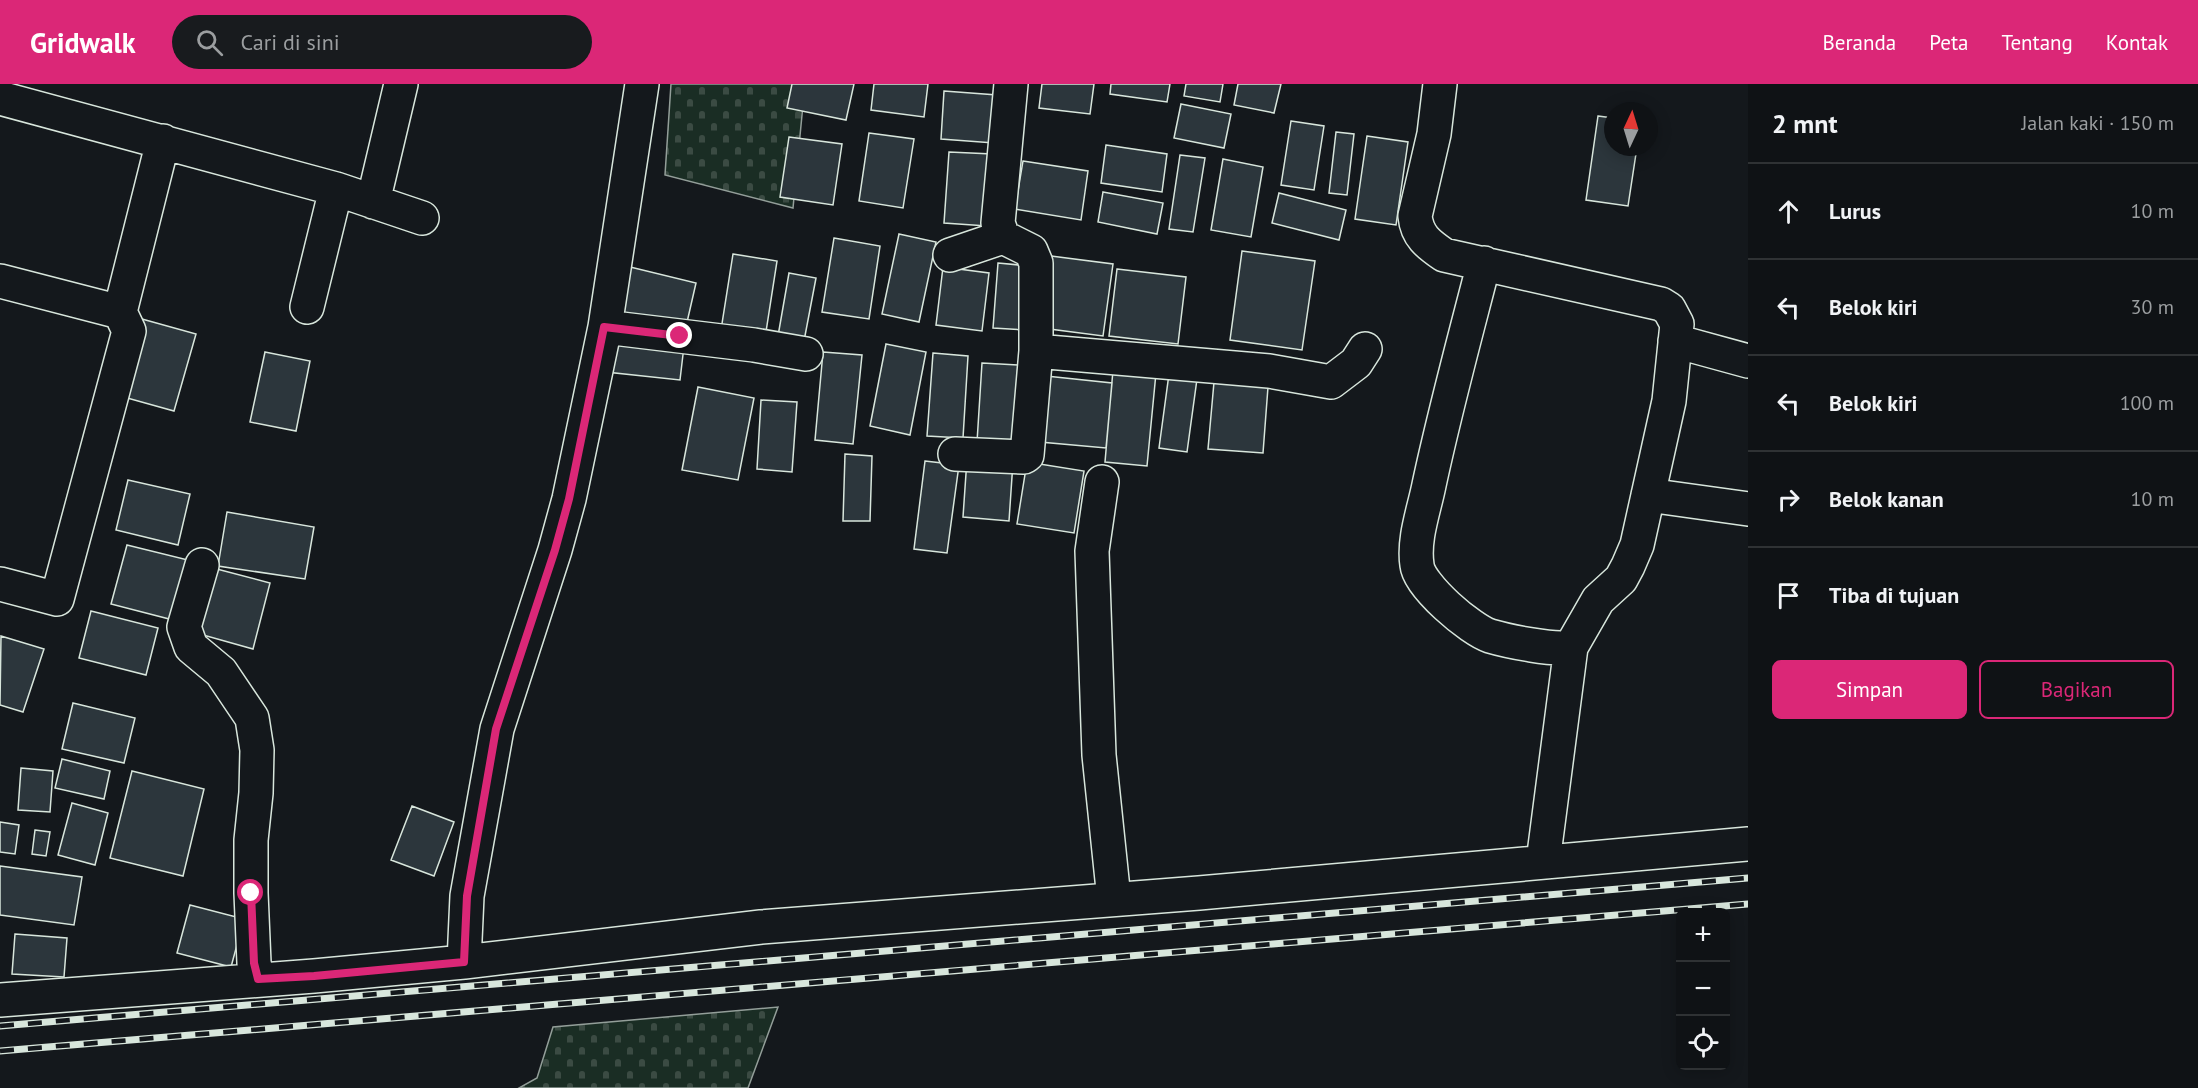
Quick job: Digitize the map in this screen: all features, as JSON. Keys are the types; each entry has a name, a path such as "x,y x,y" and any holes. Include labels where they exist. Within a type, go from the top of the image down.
{"street":[{"path":"373,202 401,84"},
{"path":"464,962 467,896 496,729 555,550 569,499 604,327 642,84"},
{"path":"955,454 1024,457 1027,455 1036,351 1036,263 1031,251 1003,237 998,223 1011,84"},
{"path":"1440,84 1434,134 1415,216 1416,229 1423,239 1444,255 1661,304 1674,315 1677,324 1669,401 1637,545 1621,579 1594,606 1571,646 1543,862"},
{"path":"0,98 336,189 422,218"},
{"path":"0,584 57,599 129,331 120,312 163,141"},
{"path":"307,307 336,189"},
{"path":"950,255 1003,237"},
{"path":"1484,263 1432,472 1417,541 1417,567 1423,581 1479,633 1560,648 1571,646"},
{"path":"0,281 120,312"},
{"path":"604,327 754,345 806,354"},
{"path":"1675,341 1748,360"},
{"path":"1036,351 1269,371 1331,382 1356,363 1365,349"},
{"path":"1102,482 1092,551 1099,755 1114,899"},
{"path":"1648,495 1748,509"},
{"path":"202,565 184,627 191,646 221,672 252,718 257,750 256,793 251,840 251,893 254,963 258,979"},
{"path":"0,1000 464,962 761,927 1748,844"}],"green space":[{"path":"671,84 805,84 793,208 665,175"},
{"path":"778,1007 748,1088 519,1088 537,1078 553,1027"}],"building":[{"path":"792,84 854,84 846,120 787,108"},
{"path":"874,84 928,84 924,117 871,110"},
{"path":"1042,84 1094,84 1090,114 1039,108"},
{"path":"1111,84 1170,84 1167,102 1110,94"},
{"path":"1186,84 1223,84 1220,102 1184,96"},
{"path":"1238,84 1281,84 1274,113 1234,105"},
{"path":"944,91 997,95 994,143 941,139"},
{"path":"1181,104 1231,114 1224,148 1174,138"},
{"path":"1598,116 1604,117 1604,156 1636,156 1628,206 1586,200"},
{"path":"1291,121 1324,126 1314,190 1281,185"},
{"path":"1336,132 1354,134 1347,195 1329,193"},
{"path":"869,133 914,139 903,208 859,201"},
{"path":"1367,136 1408,142 1396,225 1355,219"},
{"path":"789,137 842,144 833,205 780,197"},
{"path":"1106,145 1167,154 1162,192 1101,183"},
{"path":"949,152 992,154 987,226 944,223"},
{"path":"1180,155 1205,158 1193,232 1169,229"},
{"path":"1223,159 1263,167 1251,237 1211,230"},
{"path":"1023,161 1088,171 1081,220 1015,209"},
{"path":"1103,192 1163,203 1157,234 1098,222"},
{"path":"1279,193 1346,210 1339,240 1272,223"},
{"path":"899,234 936,242 919,322 882,314"},
{"path":"834,238 880,246 869,319 822,312"},
{"path":"1242,251 1315,261 1302,350 1230,340"},
{"path":"733,254 777,261 765,338 721,330"},
{"path":"1051,256 1113,264 1103,336 1042,328"},
{"path":"998,263 1030,266 1026,330 993,328"},
{"path":"622,265 696,283 685,331 611,314"},
{"path":"943,267 989,273 982,331 936,325"},
{"path":"1117,269 1186,277 1178,344 1109,336"},
{"path":"789,273 816,278 804,341 778,336"},
{"path":"142,319 196,334 174,411 120,396"},
{"path":"610,338 684,346 680,380 606,372"},
{"path":"886,344 926,352 910,435 870,426"},
{"path":"265,352 310,361 296,431 250,422"},
{"path":"823,352 862,355 853,444 815,440"},
{"path":"933,353 968,356 963,438 927,436"},
{"path":"982,363 1018,365 1012,444 977,442"},
{"path":"1113,370 1156,373 1147,466 1105,462"},
{"path":"1169,374 1197,379 1187,452 1159,448"},
{"path":"1046,376 1112,383 1106,448 1040,442"},
{"path":"1214,382 1268,387 1263,453 1208,449"},
{"path":"698,387 754,398 738,480 682,470"},
{"path":"761,400 797,402 792,472 757,469"},
{"path":"845,454 872,456 870,521 843,521"},
{"path":"967,459 1013,462 1009,521 963,517"},
{"path":"925,461 959,465 947,553 914,549"},
{"path":"1027,462 1084,471 1074,533 1017,524"},
{"path":"128,480 190,494 178,545 116,530"},
{"path":"227,512 314,527 305,579 218,566"},
{"path":"127,545 192,561 177,621 111,604"},
{"path":"213,568 270,583 253,649 196,633"},
{"path":"91,611 158,628 146,675 79,658"},
{"path":"1,636 44,649 23,712 0,705"},
{"path":"73,703 135,718 124,763 62,749"},
{"path":"62,759 110,771 104,799 55,788"},
{"path":"21,768 53,771 50,812 18,810"},
{"path":"132,771 204,789 183,876 110,858"},
{"path":"72,803 108,813 95,865 58,855"},
{"path":"412,806 454,822 434,876 391,860"},
{"path":"0,822 19,825 15,854 0,852"},
{"path":"35,830 50,832 46,856 32,854"},
{"path":"0,866 82,877 74,925 0,915"},
{"path":"190,905 244,919 231,967 177,953"},
{"path":"15,934 67,938 64,977 12,974"}],"railway":[{"path":"0,1026 1748,878"},
{"path":"0,1051 1748,904"}],"route":[{"path":"251,893 254,963 258,979 464,962 467,896 496,729 555,550 569,499 604,327 680,336"}]}
